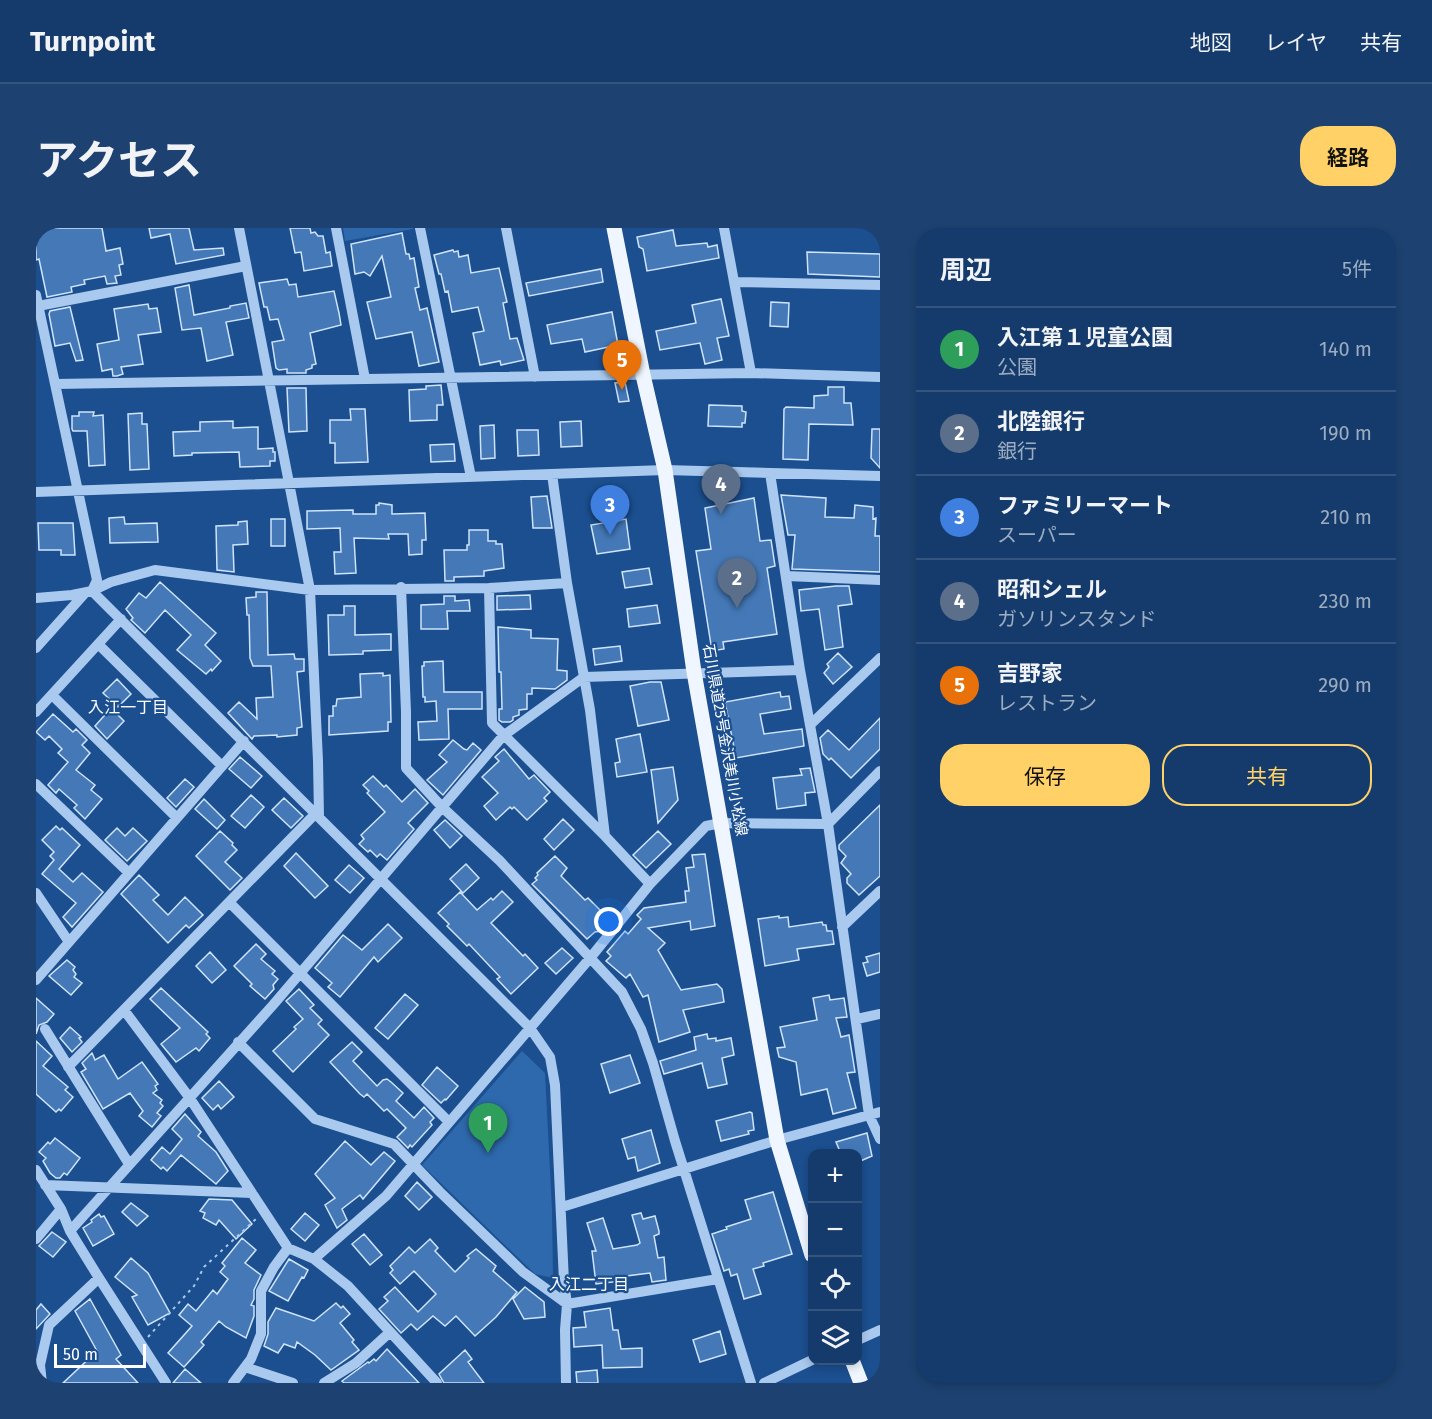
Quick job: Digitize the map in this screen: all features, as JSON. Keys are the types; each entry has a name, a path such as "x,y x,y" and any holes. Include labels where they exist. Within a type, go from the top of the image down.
{"main road":[{"name":"石川県道25号金沢美川小松線","path":"614,228 643,375 665,470 694,672 777,1140 808,1239"},
{"path":"854,1365 861,1383"}],"street":[{"path":"68,1067 317,814 318,761 310,590 239,228"},
{"path":"336,228 366,380"},
{"path":"420,228 471,477"},
{"path":"506,228 535,377"},
{"path":"724,228 751,373"},
{"path":"38,306 246,266"},
{"path":"734,282 880,285"},
{"path":"36,295 97,580 89,592 36,648"},
{"path":"55,384 751,373 880,377"},
{"path":"36,492 665,470 880,476"},
{"path":"770,473 800,670 828,824 856,1019 880,1139"},
{"path":"552,474 606,836"},
{"path":"36,598 72,596 89,592 111,582 155,570 310,590 489,588 567,583"},
{"path":"787,576 880,580"},
{"path":"401,588 406,768 442,807 501,861 622,992 641,1029 751,1383"},
{"path":"489,588 492,723 606,836 650,884"},
{"path":"89,592 121,619 382,878 530,1028 550,1057 555,1085 567,1304 566,1383"},
{"path":"36,712 121,619"},
{"path":"98,644 222,766"},
{"path":"810,725 880,658"},
{"path":"70,1231 300,973 503,736 584,677 800,670"},
{"path":"52,695 177,818"},
{"path":"36,980 244,741"},
{"path":"314,1259 386,1196 591,957 650,884 706,826 720,823 828,824 880,771"},
{"path":"36,784 129,873"},
{"path":"842,927 880,891"},
{"path":"36,893 69,942"},
{"path":"229,902 449,1122"},
{"path":"124,1010 189,1097 288,1248 314,1259 348,1286 437,1383"},
{"path":"856,1019 880,1014"},
{"path":"45,1029 129,1164"},
{"path":"238,1042 315,1119 394,1144 412,1165 523,1272 567,1304 718,1279"},
{"path":"562,1207 777,1140 875,1114"},
{"path":"39,1179 111,1187 252,1193"},
{"path":"39,1179 61,1209 70,1231 166,1383"},
{"path":"36,1239 61,1209"},
{"path":"233,1383 251,1359 261,1334 261,1291 288,1248"},
{"path":"42,1383 40,1365 49,1324 99,1278"},
{"path":"862,1338 880,1330"},
{"path":"324,1383 356,1363 389,1333"},
{"path":"764,1383 808,1362"},
{"path":"245,1367 293,1383"}],"path":[{"path":"141,1345 194,1286 204,1267 261,1214"}],"shaded area":[{"path":"343,228 413,228 413,229 345,241"},
{"path":"522,1051 545,1073 553,1278 535,1274 422,1165"}],"building":[{"path":"36,228 102,228 106,251 120,248 123,264 119,265 121,275 115,276 117,283 107,284 105,276 84,280 85,284 71,287 72,292 47,297 39,259 36,260"},
{"path":"149,228 189,228 194,250 223,248 224,255 176,264 170,234 151,238"},
{"path":"290,228 310,228 311,233 315,232 318,236 323,236 326,253 330,252 332,266 304,271 301,252 295,253"},
{"path":"673,230 676,246 707,243 708,247 717,245 719,258 647,271 643,249 639,247 637,237"},
{"path":"402,233 406,254 409,254 410,259 414,258 419,287 415,288 420,310 427,308 439,362 419,366 412,332 376,339 367,302 391,297 382,256 370,276 364,272 355,274 351,244"},
{"path":"453,250 458,251 459,257 468,255 471,273 499,268 507,302 503,303 510,339 517,338 524,360 501,365 500,361 480,365 473,333 484,331 478,307 452,312 448,291 445,292 434,255"},
{"path":"807,252 880,254 880,277 808,274"},
{"path":"601,269 603,282 529,296 526,283"},
{"path":"287,279 289,285 296,284 298,297 334,291 339,313 341,325 310,333 316,364 306,370 306,373 287,373 287,369 276,368 272,342 284,340 278,319 270,320 267,307 264,307 259,283"},
{"path":"189,285 194,315 246,303 249,318 226,322 233,355 207,361 201,328 182,330 175,288"},
{"path":"721,299 729,336 717,338 722,360 705,364 700,343 660,350 656,331 696,323 692,305"},
{"path":"771,302 789,303 788,327 770,326"},
{"path":"148,304 149,309 157,308 161,332 138,335 143,364 121,367 123,374 117,376 113,376 112,369 102,371 97,344 119,340 114,309"},
{"path":"70,307 83,360 76,361 70,343 55,346 50,311"},
{"path":"612,312 618,345 585,352 582,339 551,344 547,325"},
{"path":"625,382 629,401 619,402 615,383"},
{"path":"441,385 443,405 437,405 437,420 410,421 409,390"},
{"path":"828,387 844,387 844,403 851,403 853,425 809,424 808,460 783,459 784,409 786,407 814,408 814,396 828,395"},
{"path":"287,388 306,388 307,431 289,432"},
{"path":"709,405 742,406 742,411 746,412 745,423 742,423 742,427 708,426"},
{"path":"350,409 365,409 368,462 335,463 335,443 330,443 330,420 351,420"},
{"path":"79,412 94,412 93,416 103,415 105,465 89,466 87,431 73,431 72,429 72,416 79,416"},
{"path":"142,413 142,424 147,424 149,469 130,470 128,414"},
{"path":"233,421 233,428 258,427 258,449 273,448 275,452 275,461 270,461 270,466 240,467 239,452 192,453 192,455 174,456 173,432 200,431 200,422"},
{"path":"581,421 582,446 561,447 560,422"},
{"path":"494,425 495,458 481,459 480,426"},
{"path":"872,429 880,429 880,468 871,458"},
{"path":"517,430 538,430 539,455 518,456"},
{"path":"454,444 455,461 431,462 430,445"},
{"path":"781,495 826,498 825,517 854,518 855,505 873,507 873,519 876,518 875,536 880,536 880,572 792,569 795,535 788,535"},
{"path":"547,496 552,528 533,528 531,497"},
{"path":"754,498 760,541 771,540 775,566 767,568 777,634 723,642 724,649 712,651 696,551 711,549 705,508"},
{"path":"379,503 392,505 392,514 425,513 426,540 422,540 422,554 409,555 408,534 388,534 389,539 354,538 356,573 335,574 334,552 341,552 340,528 307,529 307,511 353,510 353,514 376,514 376,505"},
{"path":"124,517 125,524 157,523 158,542 110,543 109,518"},
{"path":"271,519 285,519 285,546 271,546"},
{"path":"626,519 630,549 597,554 591,525"},
{"path":"247,521 248,544 233,545 234,572 217,570 216,526 238,525 238,522"},
{"path":"38,523 73,523 75,555 61,555 61,550 39,550"},
{"path":"469,530 488,530 488,541 502,544 504,568 484,571 484,576 454,577 454,581 445,581 444,550 467,550"},
{"path":"649,568 652,584 625,588 622,572"},
{"path":"160,582 216,633 205,645 221,661 212,671 211,669 206,674 177,650 191,635 165,610 145,633 131,620 133,618 126,609 139,593 146,598"},
{"path":"849,586 852,604 838,606 843,647 825,650 819,609 801,611 799,590"},
{"path":"256,592 267,592 268,655 294,654 295,659 304,659 304,671 297,672 302,727 297,728 297,735 254,736 252,739 228,713 239,702 257,719 256,698 273,697 271,666 253,666 250,658 249,615 247,615 246,598 256,597"},
{"path":"530,595 531,609 497,610 497,596"},
{"path":"444,596 455,596 455,601 469,600 470,611 447,611 448,629 421,629 421,605 444,604"},
{"path":"657,605 660,623 629,627 627,609"},
{"path":"344,606 355,606 355,635 391,634 391,650 329,655 328,615 344,615"},
{"path":"498,627 531,630 531,638 558,639 557,670 567,671 567,680 555,689 532,688 532,694 527,694 527,709 519,710 519,715 513,717 510,722 499,720 499,709 502,709"},
{"path":"620,646 622,661 595,665 593,649"},
{"path":"838,653 852,667 833,684 824,673 829,667 827,664"},
{"path":"443,661 444,692 482,692 482,709 448,709 449,739 419,740 418,722 437,721 436,701 425,702 425,697 423,697 422,666 424,662"},
{"path":"383,673 383,676 390,675 391,722 388,722 388,731 329,735 329,716 333,716 333,706 336,706 337,699 361,697 360,674"},
{"path":"117,679 131,694 118,707 103,693"},
{"path":"661,682 669,720 638,726 630,686"},
{"path":"780,692 781,697 789,696 791,709 760,714 764,734 802,729 804,746 736,758 725,702"},
{"path":"111,708 124,721 107,739 95,726"},
{"path":"53,714 73,732 76,729 87,740 82,745 90,753 76,770 95,785 91,790 102,799 85,819 74,808 77,805 59,789 56,793 48,785 68,762 58,753 62,749 49,736 45,740 36,732"},
{"path":"880,718 880,749 851,778 831,758 829,760 823,754 820,738 828,730 849,750"},
{"path":"640,734 647,772 617,777 615,763 620,762 616,739"},
{"path":"453,740 464,749 467,750 473,743 481,750 443,795 427,780 447,762 439,755"},
{"path":"504,749 529,779 534,775 550,792 544,798 547,801 527,820 514,807 512,809 510,807 496,820 484,806 498,793 482,777 499,761 495,757"},
{"path":"240,757 262,776 251,788 229,769"},
{"path":"673,767 678,800 658,823 651,770"},
{"path":"810,768 815,792 805,793 806,805 777,809 773,778 802,775 800,769"},
{"path":"373,776 384,787 386,785 402,802 415,789 428,803 408,823 414,829 387,860 380,854 377,857 370,850 368,852 359,844 364,839 361,835 385,812 367,793 369,791 363,785"},
{"path":"185,779 194,787 176,807 167,798"},
{"path":"251,795 264,807 245,828 231,816"},
{"path":"284,798 303,816 291,828 272,810"},
{"path":"204,799 225,820 217,829 195,809"},
{"path":"880,805 880,876 859,895 847,883 847,878 851,874 841,863 846,856 839,849 839,845"},
{"path":"563,819 574,830 554,850 544,839"},
{"path":"445,820 462,836 450,848 434,830"},
{"path":"56,826 60,830 62,828 80,845 59,869 73,882 82,873 103,892 72,927 63,917 76,903 42,874 54,860 50,856 54,852 42,840"},
{"path":"117,828 125,836 133,828 147,841 127,861 105,840"},
{"path":"220,831 237,850 225,862 242,878 230,890 196,856"},
{"path":"658,831 671,844 646,868 633,855"},
{"path":"296,853 328,886 315,898 284,866"},
{"path":"705,854 715,926 691,930 690,921 648,928 665,943 658,950 681,990 717,984 722,989 724,1002 683,1010 690,1032 659,1042 648,995 643,997 630,974 626,978 606,961 611,956 607,952 625,931 628,934 641,919 637,915 644,908 686,902 685,891 689,891 686,868 694,867 692,855"},
{"path":"555,856 567,868 561,876 585,900 588,898 608,918 601,926 604,929 602,931 595,932 587,939 532,884 537,880 535,878 537,873"},
{"path":"466,864 479,878 463,893 450,879"},
{"path":"349,865 364,878 350,893 335,880"},
{"path":"139,875 159,895 153,900 168,915 185,897 203,915 189,928 186,925 168,943 121,894"},
{"path":"502,891 513,902 491,923 538,968 511,994 497,979 500,977 469,944 467,946 447,926 449,924 438,913 460,892 477,910"},
{"path":"779,916 779,918 788,917 789,927 822,922 826,925 827,931 832,931 834,944 797,949 799,960 765,966 758,919"},
{"path":"388,924 402,938 378,962 374,957 340,997 328,987 332,983 315,968 343,935 362,950"},
{"path":"256,944 266,954 261,959 275,971 272,974 278,979 273,985 274,989 265,999 250,986 252,984 234,966"},
{"path":"562,948 573,958 556,974 545,963"},
{"path":"210,952 226,970 212,983 196,966"},
{"path":"880,953 880,972 867,976 863,963 868,962 866,957"},
{"path":"67,960 75,967 74,977 82,983 71,995 49,976"},
{"path":"161,988 208,1032 206,1034 210,1038 199,1051 196,1048 176,1062 161,1044 180,1028 150,999"},
{"path":"299,989 314,1005 310,1008 322,1020 318,1024 329,1035 293,1072 273,1051 303,1019 286,1001"},
{"path":"405,994 418,1005 388,1039 375,1028"},
{"path":"829,995 830,1000 844,998 847,1017 836,1018 841,1037 849,1035 855,1072 847,1073 856,1108 833,1114 827,1089 801,1095 796,1062 779,1057 777,1048 785,1047 780,1027 817,1020 813,998"},
{"path":"36,998 54,1014 47,1022 39,1025 36,1034"},
{"path":"70,1027 81,1037 79,1038 82,1042 72,1052 60,1038"},
{"path":"707,1034 708,1039 716,1038 716,1041 731,1038 734,1055 722,1058 727,1084 708,1088 702,1063 664,1074 660,1061 696,1050 694,1037"},
{"path":"36,1041 52,1056 43,1066 68,1087 65,1090 73,1097 61,1111 59,1109 56,1112 36,1094"},
{"path":"352,1042 362,1052 353,1061 377,1086 387,1079 403,1093 396,1101 414,1118 424,1107 434,1118 430,1122 432,1125 412,1147 410,1145 408,1148 397,1137 406,1128 387,1109 384,1111 367,1094 364,1097 360,1094 330,1062"},
{"path":"92,1053 95,1060 104,1055 118,1079 142,1062 158,1084 155,1086 157,1090 153,1093 162,1100 160,1103 163,1106 157,1113 161,1116 152,1127 139,1116 143,1111 130,1093 103,1109 81,1072 86,1069 82,1063"},
{"path":"630,1055 640,1083 610,1093 601,1064"},
{"path":"437,1067 458,1086 441,1103 422,1085"},
{"path":"219,1081 234,1097 221,1109 218,1105 213,1110 202,1098"},
{"path":"750,1112 754,1130 748,1131 749,1134 721,1141 716,1121"},
{"path":"185,1114 201,1132 198,1136 216,1152 228,1171 216,1184 181,1155 167,1171 151,1160 162,1147 170,1154 182,1139 172,1129"},
{"path":"651,1130 660,1163 638,1171 635,1157 628,1159 622,1139"},
{"path":"867,1133 872,1156 862,1160 862,1149 839,1149 836,1142"},
{"path":"55,1138 80,1158 67,1175 64,1173 60,1178 50,1173 43,1161 46,1158 39,1152"},
{"path":"345,1141 371,1165 384,1152 395,1161 363,1199 360,1195 342,1209 347,1220 337,1228 325,1205 335,1198 315,1174"},
{"path":"417,1182 432,1197 419,1210 405,1196"},
{"path":"773,1192 792,1254 763,1263 764,1266 753,1269 761,1294 744,1299 737,1274 731,1276 729,1269 724,1271 712,1234 751,1219 745,1200"},
{"path":"209,1199 232,1200 252,1224 236,1239 219,1220 216,1225 203,1218 205,1213 200,1211"},
{"path":"131,1203 148,1216 137,1226 122,1212"},
{"path":"305,1213 319,1225 305,1241 291,1229"},
{"path":"641,1213 643,1219 655,1216 659,1234 654,1236 658,1258 664,1257 666,1280 652,1282 650,1273 619,1277 620,1281 596,1284 592,1251 596,1251 587,1223 603,1218 613,1249 637,1245 640,1243 632,1215"},
{"path":"99,1214 101,1217 104,1216 114,1234 93,1246 83,1228"},
{"path":"52,1232 66,1242 53,1257 39,1246"},
{"path":"364,1234 382,1255 370,1265 352,1244"},
{"path":"242,1238 256,1250 245,1263 261,1275 254,1290 251,1305 254,1306 254,1316 246,1338 219,1321 201,1342 204,1345 184,1367 168,1353 192,1326 179,1315 188,1304 196,1311 213,1290 217,1294 228,1279 220,1272 225,1266 222,1263"},
{"path":"430,1239 438,1248 435,1251 455,1272 469,1258 467,1256 476,1249 496,1266 493,1271 517,1292 496,1317 475,1336 456,1316 445,1326 433,1316 417,1330 411,1324 401,1333 379,1309 388,1301 384,1297 395,1287 418,1312 436,1294 414,1271 400,1284 390,1273 393,1270 390,1266 409,1247 415,1253"},
{"path":"131,1258 148,1273 170,1313 148,1325 132,1297 137,1295 115,1277"},
{"path":"289,1259 308,1270 288,1301 269,1291"},
{"path":"525,1287 544,1302 545,1317 524,1319 513,1299"},
{"path":"90,1299 121,1355 116,1359 138,1383 63,1383 97,1351 75,1311"},
{"path":"336,1303 341,1308 343,1306 350,1314 340,1323 359,1350 331,1370 297,1342 295,1348 284,1344 278,1353 264,1346 268,1334 268,1322 276,1308 314,1321"},
{"path":"41,1304 50,1314 36,1329 36,1310"},
{"path":"610,1308 613,1330 618,1330 621,1349 642,1348 642,1367 603,1368 602,1345 574,1347 573,1328 586,1327 584,1312"},
{"path":"720,1331 726,1354 700,1362 693,1340"},
{"path":"387,1349 419,1383 344,1383 342,1381 368,1362 374,1359 376,1361"},
{"path":"465,1350 472,1359 468,1362 484,1383 444,1383 439,1374"},
{"path":"185,1369 201,1383 173,1383"},
{"path":"597,1370 598,1383 577,1383 576,1372"}],"place":[{"name":"吉野家","path":"622,390"},
{"name":"昭和シェル","path":"721,514"},
{"name":"ファミリーマート","path":"610,535"},
{"name":"北陸銀行","path":"737,608"},
{"name":"入江第１児童公園","path":"488,1153"}],"district":[{"name":"入江一丁目","path":"128,707"},
{"name":"入江二丁目","path":"589,1284"}]}
